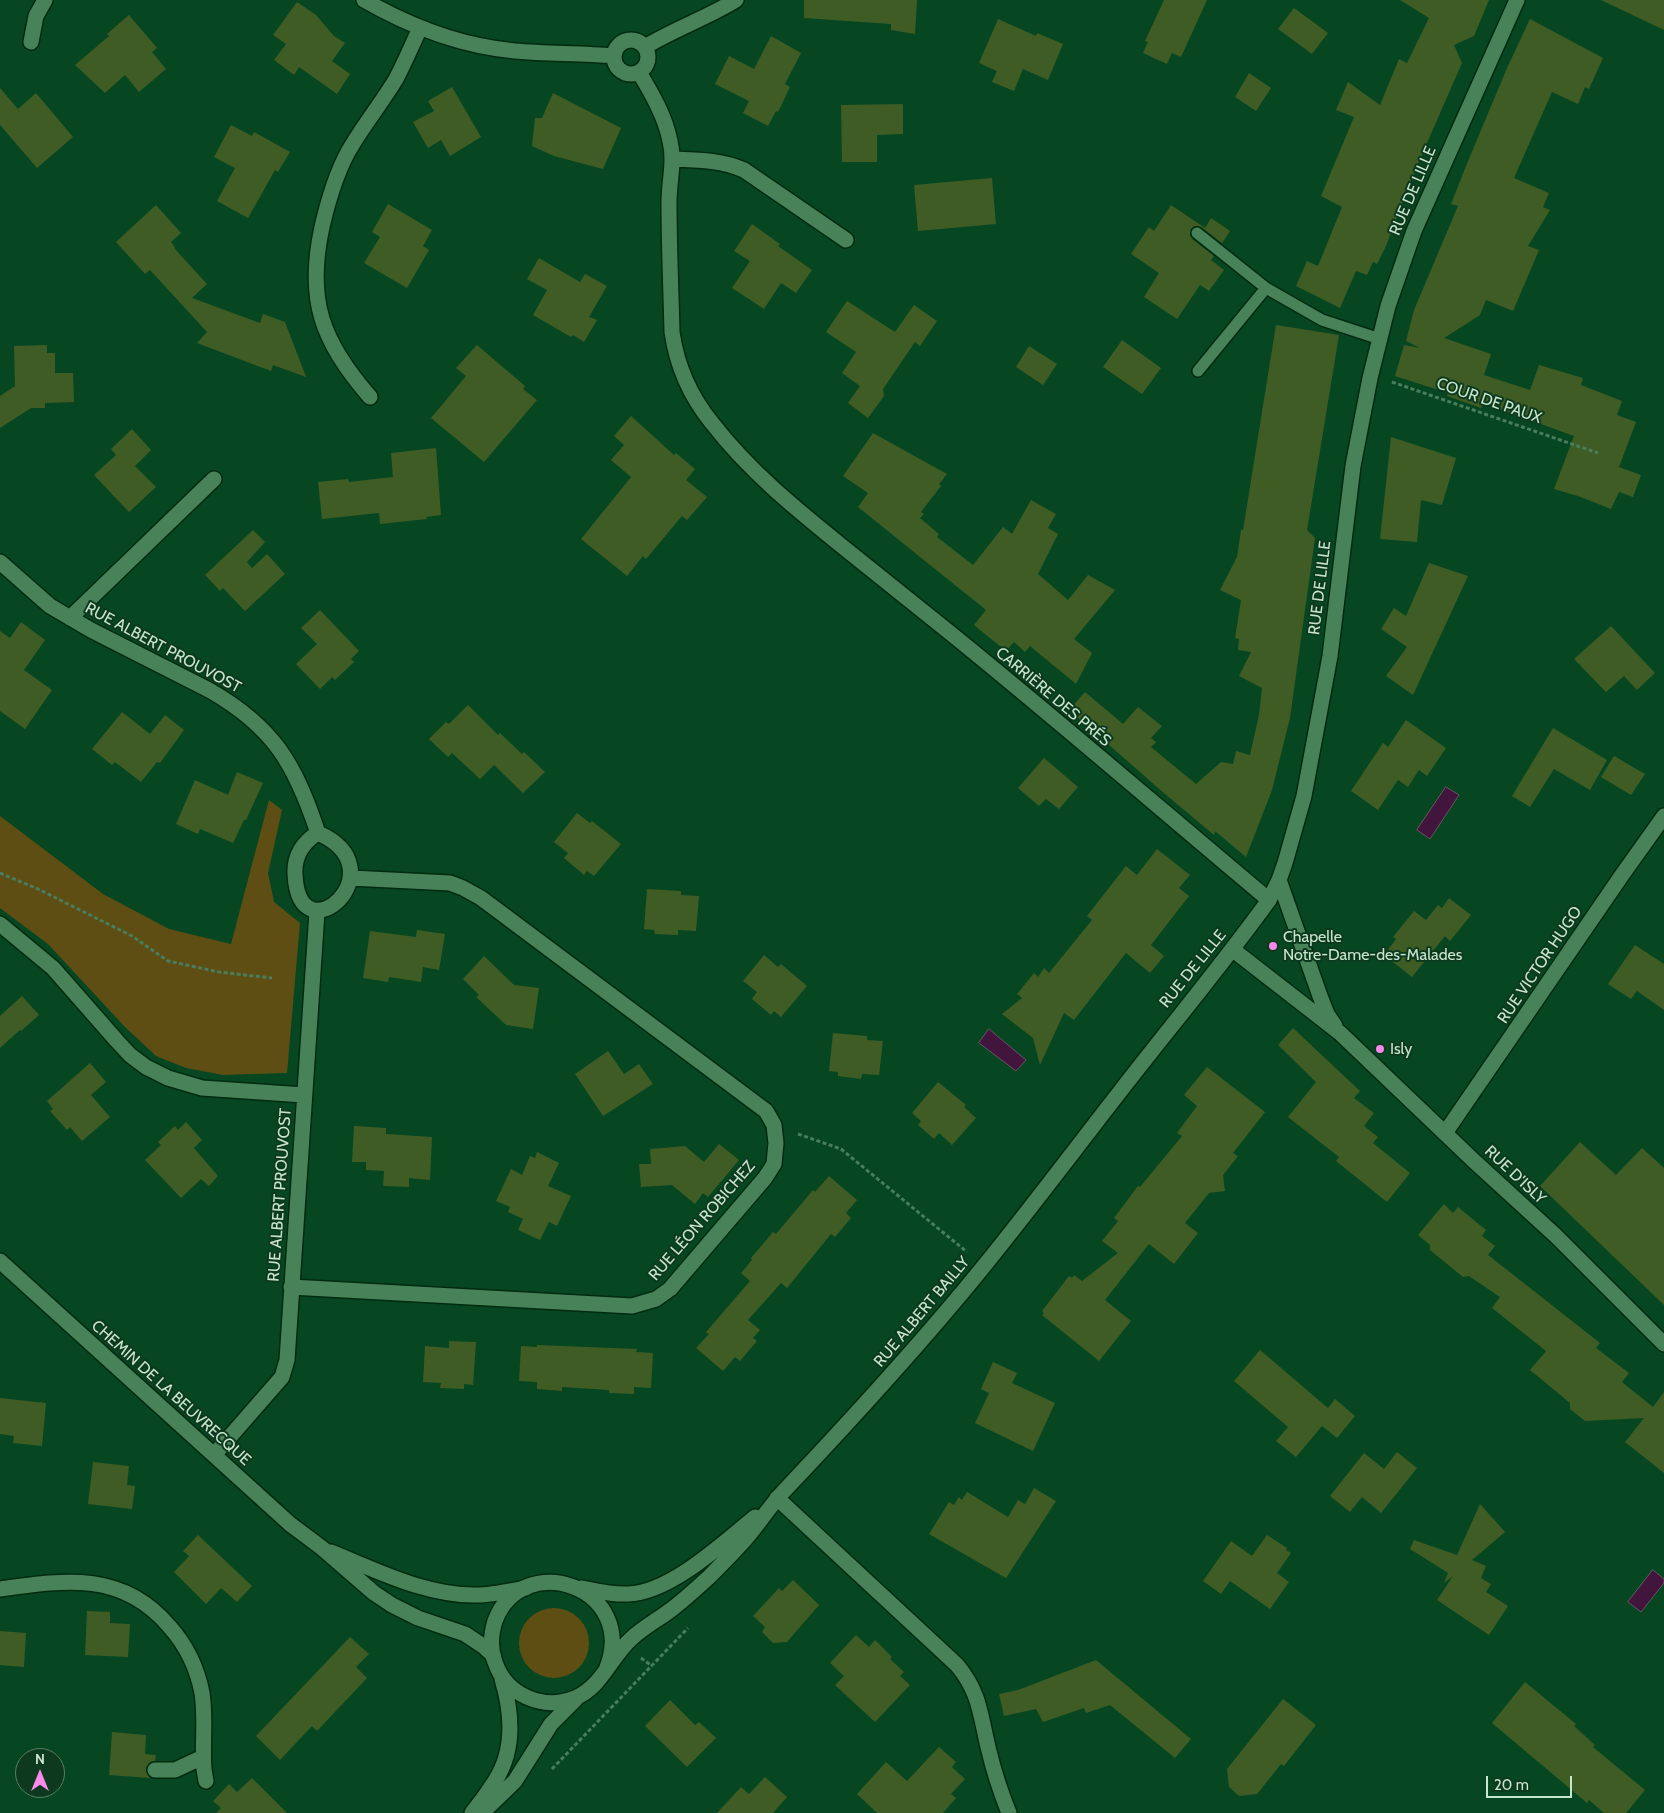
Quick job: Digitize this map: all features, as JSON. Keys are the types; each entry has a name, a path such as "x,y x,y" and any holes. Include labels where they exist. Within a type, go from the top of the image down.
{"street":[{"path":"31,42 36,16 45,0"},
{"path":"364,0 420,28 461,41 488,47 541,53 614,56"},
{"path":"645,47 666,34 736,0"},
{"name":"RUE DE LILLE","path":"1083,1139 1232,949 1269,900 1279,880 1304,796 1322,706 1353,466 1370,378 1380,339 1400,267 1414,232 1517,0"},
{"path":"370,397 340,358 320,313 315,287 317,254 328,200 340,168 360,133 396,79 420,28"},
{"path":"631,40 639,42 645,47 648,61 640,72 625,73 619,69 615,63 614,56 616,47 623,42 631,40"},
{"name":"CARRIÈRE DES PRÉS","path":"640,72 663,118 670,140 673,159 669,200 672,332 678,364 710,421 761,477 813,523 969,649 1269,900"},
{"path":"673,159 716,161 744,170 846,240"},
{"name":"RUE ALBERT PROUVOST","path":"70,618 214,479"},
{"name":"RUE ALBERT PROUVOST","path":"0,562 50,606 209,690 233,704 254,721 280,749 292,768 308,803 318,833"},
{"name":"RUE VICTOR HUGO","path":"1445,1133 1664,816"},
{"path":"318,833 331,839 342,848 350,865 351,878 344,894 332,907 317,912 308,908 302,901 298,890 295,873 297,856 307,840 318,833"},
{"path":"351,878 450,883 481,898 766,1111 774,1125"},
{"name":"RUE D'ISLY","path":"1279,880 1327,1014 1340,1033"},
{"name":"RUE ALBERT PROUVOST","path":"214,1455 282,1377 286,1360 317,912"},
{"path":"0,924 53,968 116,1041 146,1067 168,1078 202,1088 304,1095"},
{"name":"RUE D'ISLY","path":"1232,949 1340,1033 1556,1236 1664,1344"},
{"name":"RUE LÉON ROBICHEZ","path":"292,1287 632,1306 656,1299 670,1289 765,1178 774,1164 776,1143 774,1125"},
{"name":"RUE ALBERT BAILLY","path":"777,1498 854,1418 914,1349 984,1266 1083,1139"},
{"name":"CHEMIN DE LA BEUVRECQUE","path":"0,1261 290,1524 322,1548 355,1578 392,1605 418,1618 465,1634 493,1655"},
{"path":"472,1813 496,1780 504,1763 508,1747 510,1730 509,1711 501,1675 493,1655 492,1633 500,1612 514,1595 536,1584 554,1582 614,1594 647,1591 687,1570 777,1498"},
{"path":"482,1813 515,1782 551,1724 580,1696 595,1685 629,1640 643,1628 674,1608 708,1577 748,1536 777,1498"},
{"path":"777,1498 957,1665 966,1676 975,1691 989,1751 1009,1813"},
{"name":"CHEMIN DE LA BEUVRECQUE","path":"322,1548 415,1585 450,1593 497,1594 527,1587"},
{"path":"0,1589 64,1582 84,1582 116,1588 131,1595 158,1613 189,1650 195,1665 202,1694 203,1757 206,1781"},
{"path":"573,1586 589,1594 607,1616 610,1625 612,1652 606,1670"},
{"path":"501,1675 518,1692 540,1702 556,1703 580,1696"},
{"path":"155,1770 176,1770 203,1757"}],"lane":[{"path":"1197,233 1266,288 1322,320 1380,339"},
{"path":"1198,371 1266,288"}],"path":[{"name":"COUR DE PAUX","path":"1370,378 1398,383 1598,453"},
{"path":"0,873 38,889 132,936 168,961 219,972 272,978"},
{"path":"774,1125 841,1149 948,1237"},
{"path":"549,1771 693,1622"}],"shaded area":[{"path":"1446,787 1459,795 1430,839 1417,830"},
{"path":"269,800 282,810 268,873 274,902 300,923 287,1073 223,1075 186,1068 156,1056 125,1027 48,944 0,908 0,816 103,894 169,929 231,944"},
{"path":"989,1029 1026,1060 1016,1071 979,1043"},
{"path":"1653,1570 1664,1579 1664,1583 1641,1612 1628,1602"},
{"path":"554,1608 573,1614 583,1624 589,1643 583,1662 573,1672 554,1678 535,1672 525,1662 519,1643 525,1624 535,1614"}],"building":[{"path":"804,0 917,0 915,34 891,30 891,24 804,18"},
{"path":"1164,0 1207,0 1181,57 1172,53 1167,64 1143,53 1148,42 1145,41"},
{"path":"1400,0 1489,0 1474,36 1454,45 1462,63 1413,175 1386,246 1377,264 1373,262 1367,275 1356,271 1340,308 1296,286 1307,261 1318,266 1342,207 1321,196 1354,117 1336,110 1348,82 1380,105 1399,59 1407,63 1429,18"},
{"path":"1601,0 1664,0 1664,30"},
{"path":"297,2 316,15 334,36 345,43 332,61 350,74 337,94 299,67 294,75 274,60 286,44 273,35"},
{"path":"1294,8 1328,33 1312,54 1278,29"},
{"path":"129,15 157,48 152,52 166,69 139,92 125,75 105,93 75,65 109,36 107,34"},
{"path":"998,19 1036,36 1037,33 1063,44 1048,80 1023,69 1014,91 992,82 997,71 979,63"},
{"path":"1530,19 1603,58 1589,89 1585,87 1578,104 1552,92 1514,178 1549,193 1543,207 1550,210 1528,246 1539,250 1513,311 1486,300 1480,315 1444,338 1491,354 1484,375 1530,390 1539,365 1583,378 1581,385 1622,401 1617,415 1636,422 1619,467 1641,475 1633,497 1619,492 1611,509 1554,489 1574,436 1483,403 1481,408 1447,396 1448,393 1395,376 1404,345 1420,348 1406,341 1414,310 1458,206 1451,204 1466,166 1507,68"},
{"path":"771,36 801,53 785,84 790,87 778,112 776,111 768,126 743,113 749,101 715,84 729,56 754,69"},
{"path":"1249,73 1271,88 1256,111 1235,97"},
{"path":"452,87 481,137 450,156 441,140 428,148 413,122 434,111 428,101"},
{"path":"0,88 18,109 36,93 73,137 37,168 0,125"},
{"path":"553,93 621,128 603,169 554,156 532,146 535,118 542,118"},
{"path":"903,104 903,134 877,135 877,162 842,162 841,105"},
{"path":"231,125 252,136 254,132 290,152 278,172 275,170 248,218 217,201 235,168 214,157"},
{"path":"992,178 996,224 918,231 914,185"},
{"path":"388,204 432,230 423,246 429,250 407,288 364,263 380,237 372,232"},
{"path":"156,205 181,233 171,242 174,248 207,284 192,298 260,323 263,314 285,322 306,377 273,365 271,371 197,343 207,332 150,270 145,274 116,242"},
{"path":"1171,205 1205,228 1211,218 1230,231 1222,243 1201,227 1195,226 1191,229 1190,235 1192,239 1214,256 1211,260 1224,270 1209,291 1200,285 1177,319 1144,297 1159,273 1131,254 1149,227 1154,231"},
{"path":"752,224 780,244 778,246 812,270 796,293 781,283 764,309 732,288 750,261 734,251"},
{"path":"539,258 580,282 585,274 607,286 589,317 597,320 584,342 573,335 571,337 533,315 547,290 527,279"},
{"path":"847,301 895,332 914,305 937,321 920,346 915,342 883,389 884,396 868,418 848,403 860,386 842,373 856,352 826,332"},
{"path":"1276,325 1339,335 1307,530 1315,538 1290,718 1272,790 1246,857 1215,831 1214,835 1069,710 1085,692 1123,724 1138,707 1162,726 1151,738 1156,742 1151,747 1196,784 1221,762 1233,764 1236,751 1250,755 1259,715 1262,688 1239,676 1251,652 1238,650 1239,639 1235,638 1241,600 1220,590 1237,557 1241,530 1243,530"},
{"path":"1122,340 1161,368 1142,394 1103,367"},
{"path":"47,345 47,353 55,353 55,373 73,373 74,402 45,403 45,408 31,408 0,428 0,396 15,386 14,346"},
{"path":"477,345 525,386 523,389 537,400 484,462 431,418 466,376 456,368"},
{"path":"1029,346 1057,364 1043,385 1016,367"},
{"path":"631,416 674,455 676,453 695,469 686,480 707,497 687,520 682,516 646,559 643,556 627,576 581,539 631,477 611,460 624,445 614,436"},
{"path":"132,429 151,450 135,466 156,487 129,512 94,475 116,455 111,449"},
{"path":"873,433 947,474 939,484 941,486 921,512 924,514 920,518 939,534 937,537 973,565 1003,527 1012,534 1031,500 1056,514 1048,528 1058,534 1038,574 1068,600 1088,575 1115,590 1074,639 1092,653 1076,684 1030,646 1025,652 1014,642 1006,651 974,625 986,610 858,507 868,493 843,476"},
{"path":"1391,437 1456,458 1442,505 1421,500 1417,542 1380,539"},
{"path":"436,448 441,515 426,517 427,519 380,524 379,513 322,519 318,482 348,479 349,482 393,477 391,453"},
{"path":"253,530 265,542 247,562 252,568 267,554 285,574 245,611 223,588 220,591 205,575"},
{"path":"1429,563 1468,576 1413,695 1386,676 1407,647 1381,629 1394,608 1406,616"},
{"path":"320,610 359,651 351,659 354,662 335,680 332,677 320,689 296,664 317,644 301,628"},
{"path":"21,622 45,640 24,670 52,690 25,729 0,711 0,631 10,638"},
{"path":"1611,626 1655,673 1637,690 1624,676 1606,692 1574,659"},
{"path":"468,705 498,735 500,733 545,772 523,793 494,765 480,779 452,753 448,757 429,739 446,722 449,724"},
{"path":"122,712 150,734 165,715 184,730 160,763 157,762 141,782 115,762 112,765 92,749"},
{"path":"1406,720 1446,748 1427,776 1419,770 1408,787 1398,780 1378,810 1351,791 1383,743 1388,747"},
{"path":"1553,728 1607,760 1590,790 1554,769 1530,807 1512,796"},
{"path":"1614,756 1645,774 1631,795 1601,777"},
{"path":"1044,758 1078,787 1059,809 1046,799 1039,806 1018,788"},
{"path":"237,772 263,783 233,843 200,829 198,834 176,824 195,780 228,795"},
{"path":"577,813 590,823 592,821 621,844 594,876 587,871 584,875 564,858 568,853 554,842"},
{"path":"1157,849 1190,875 1179,888 1189,896 1151,945 1164,956 1150,973 1126,953 1074,1020 1064,1013 1040,1065 1033,1038 1002,1014 1022,998 1017,994 1034,973 1038,977 1044,968 1049,973 1092,920 1087,916 1126,866 1137,875"},
{"path":"647,889 681,891 681,895 699,896 696,931 678,930 678,935 655,934 654,930 644,929"},
{"path":"1449,898 1471,915 1450,941 1445,936 1412,977 1384,955 1396,939 1393,937 1414,911 1426,920 1438,905 1442,908"},
{"path":"417,930 445,934 439,970 423,967 421,982 389,977 388,982 363,978 370,931 416,937"},
{"path":"1635,945 1664,964 1664,1010 1637,991 1631,999 1608,984"},
{"path":"764,955 778,967 781,964 807,986 781,1017 774,1011 771,1015 752,999 757,992 743,981"},
{"path":"484,956 514,985 539,988 533,1029 506,1025 476,997 479,995 463,979"},
{"path":"22,996 39,1015 0,1048 0,1016"},
{"path":"1293,1028 1360,1091 1354,1098 1374,1113 1364,1126 1378,1137 1373,1143 1410,1173 1387,1202 1336,1161 1339,1157 1288,1117 1316,1082 1278,1045"},
{"path":"833,1033 867,1036 867,1040 883,1041 879,1075 862,1074 861,1079 838,1076 838,1072 829,1071"},
{"path":"608,1051 624,1074 639,1064 653,1084 603,1116 575,1074"},
{"path":"90,1063 106,1082 91,1095 110,1117 82,1141 70,1127 67,1130 50,1111 53,1109 47,1101"},
{"path":"1207,1067 1265,1112 1233,1153 1238,1156 1223,1175 1225,1191 1209,1193 1185,1223 1198,1233 1174,1264 1149,1244 1105,1300 1131,1321 1099,1361 1042,1315 1044,1313 1042,1311 1069,1276 1072,1278 1074,1275 1082,1281 1118,1253 1102,1241 1118,1221 1114,1218 1138,1186 1140,1187 1182,1136 1177,1133 1197,1106 1184,1095"},
{"path":"938,1082 966,1105 964,1107 976,1118 952,1145 939,1133 934,1139 918,1125 921,1121 912,1113"},
{"path":"186,1122 202,1140 194,1148 218,1176 209,1186 201,1179 181,1198 145,1160 161,1145 158,1142 175,1126 178,1130"},
{"path":"354,1126 386,1128 386,1134 432,1137 430,1180 409,1178 409,1187 383,1186 384,1171 366,1170 366,1162 352,1162"},
{"path":"1580,1142 1616,1175 1642,1148 1664,1168 1664,1305 1540,1186"},
{"path":"719,1144 739,1160 708,1197 703,1193 695,1204 672,1185 641,1187 639,1164 651,1164 650,1149 685,1146 704,1162"},
{"path":"537,1152 559,1163 548,1186 571,1196 557,1226 549,1222 540,1240 518,1230 523,1219 508,1212 510,1207 496,1201 511,1169 522,1175 530,1156 535,1158"},
{"path":"829,1176 857,1200 846,1213 851,1218 835,1237 831,1234 787,1288 781,1283 748,1320 760,1330 753,1338 757,1341 740,1361 735,1357 723,1371 696,1348 709,1334 706,1332 750,1281 741,1273 752,1260 751,1258 773,1232 776,1234 813,1190 815,1192"},
{"path":"1444,1204 1453,1213 1458,1207 1486,1230 1482,1236 1495,1246 1488,1255 1600,1343 1596,1348 1629,1373 1622,1382 1653,1407 1664,1392 1664,1473 1625,1442 1644,1418 1585,1421 1570,1409 1570,1403 1530,1370 1546,1351 1492,1308 1500,1297 1469,1276 1463,1277 1430,1250 1430,1245 1418,1235"},
{"path":"449,1341 476,1342 473,1385 464,1384 464,1389 440,1388 441,1383 423,1382 425,1346 449,1348"},
{"path":"537,1345 637,1349 636,1352 653,1353 651,1388 634,1387 634,1394 609,1393 609,1390 562,1387 562,1391 537,1389 537,1382 519,1381 521,1346 537,1347"},
{"path":"1260,1350 1328,1408 1335,1399 1355,1416 1337,1438 1322,1426 1296,1457 1276,1441 1288,1427 1234,1381"},
{"path":"993,1362 1017,1373 1012,1383 1055,1403 1033,1451 975,1423 989,1393 981,1389"},
{"path":"0,1398 46,1403 42,1446 13,1443 14,1436 0,1434"},
{"path":"1397,1452 1417,1468 1381,1513 1362,1497 1350,1512 1330,1496 1364,1453 1384,1469"},
{"path":"93,1462 129,1466 127,1485 135,1486 132,1509 88,1504"},
{"path":"1034,1488 1056,1501 1006,1578 929,1534 949,1502 954,1505 959,1497 962,1500 967,1492 1008,1517 1018,1500 1025,1504"},
{"path":"1480,1504 1505,1532 1472,1560 1486,1566 1481,1578 1491,1584 1486,1592 1508,1606 1489,1635 1437,1600 1453,1576 1444,1583 1448,1573 1410,1549 1414,1540 1457,1555"},
{"path":"198,1535 252,1586 237,1602 221,1588 206,1604 174,1572 189,1556 183,1551"},
{"path":"1267,1535 1287,1548 1286,1550 1291,1553 1277,1573 1289,1582 1270,1609 1230,1581 1221,1594 1203,1581 1231,1541 1252,1556"},
{"path":"793,1580 819,1605 787,1642 773,1643 762,1632 765,1627 753,1616 779,1588 782,1591"},
{"path":"87,1611 110,1612 110,1623 130,1624 128,1657 85,1655"},
{"path":"0,1631 26,1633 24,1667 0,1665"},
{"path":"856,1635 869,1647 875,1640 892,1657 890,1659 904,1672 900,1676 910,1685 875,1722 835,1685 844,1676 830,1663"},
{"path":"350,1637 369,1654 356,1667 367,1678 317,1731 312,1726 280,1760 256,1736"},
{"path":"1096,1660 1191,1739 1175,1758 1110,1705 1086,1713 1084,1708 1043,1722 1036,1709 1004,1716 999,1694 1018,1690"},
{"path":"1525,1682 1576,1724 1574,1726 1595,1745 1593,1747 1645,1790 1626,1813 1604,1813 1589,1800 1587,1803 1492,1723"},
{"path":"1283,1699 1316,1725 1284,1766 1281,1764 1257,1794 1239,1796 1229,1787 1227,1769"},
{"path":"670,1700 695,1725 699,1722 716,1738 687,1767 645,1726"},
{"path":"112,1732 146,1735 145,1754 156,1755 155,1761 150,1762 146,1770 150,1778 109,1775"},
{"path":"939,1747 956,1762 952,1767 965,1779 951,1794 956,1798 943,1813 877,1813 857,1794 886,1762 907,1781"},
{"path":"765,1777 787,1797 773,1813 717,1813 741,1787 749,1794"},
{"path":"252,1778 287,1813 216,1813 221,1808 213,1801 229,1784 237,1792"}],"place":[{"name":"Chapelle Notre-Dame-des-Malades","path":"1273,946"},
{"name":"Isly","path":"1380,1049"}]}
